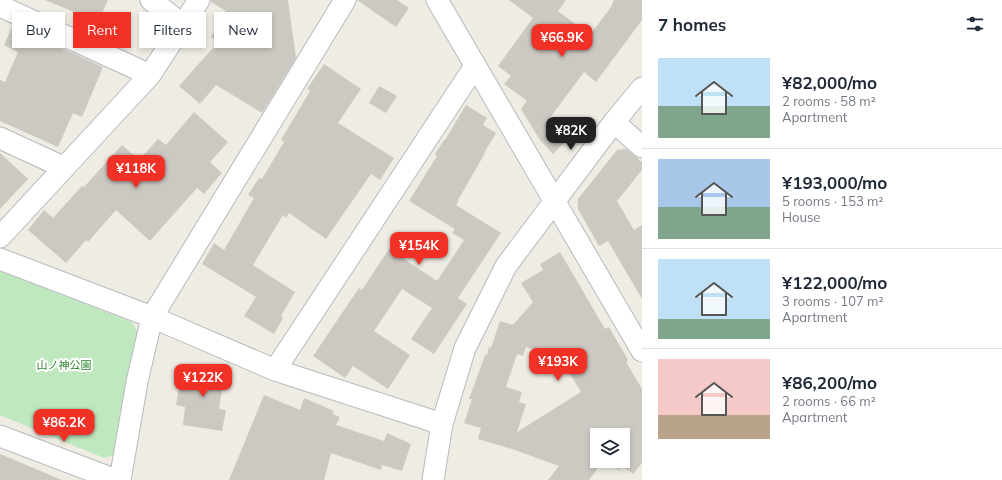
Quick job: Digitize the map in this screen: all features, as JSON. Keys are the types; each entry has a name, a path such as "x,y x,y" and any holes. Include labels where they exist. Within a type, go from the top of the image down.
{"street":[{"path":"151,0 166,12"},
{"path":"191,12 199,0"},
{"path":"120,480 137,382 152,316 345,0"},
{"path":"438,0 642,351"},
{"path":"0,6 150,76"},
{"path":"0,237 63,167 150,76 168,48"},
{"path":"275,370 475,66"},
{"path":"433,480 442,424 465,348 506,266 554,200 642,88"},
{"path":"614,122 642,147"},
{"path":"0,138 63,167"},
{"path":"0,259 152,316 275,370 442,424"},
{"path":"0,436 116,480"}],"green space":[{"name":"山ノ神公園","path":"0,271 132,322 137,331 114,455 104,458 0,415"}],"building":[{"path":"45,0 108,0 103,12 74,12"},
{"path":"211,0 288,0 296,58 262,113 216,85 200,104 179,86 214,47 214,48 272,48 272,12 225,12 211,2"},
{"path":"357,0 397,0 409,8 396,27"},
{"path":"509,0 566,0 558,11 590,35 611,7 614,0 642,0 642,20 596,82 584,72 549,119 568,139 553,154 540,140 521,109 527,101 504,84 511,76 498,66 533,18"},
{"path":"12,27 12,48 62,48 103,67 82,117 73,113 58,147 0,121 0,80 5,82 18,52 4,45"},
{"path":"214,32 214,39 211,37"},
{"path":"324,64 361,89 338,123 394,158 380,180 371,174 326,239 289,213 286,218 283,215 253,265 295,292 281,316 283,318 274,334 244,316 256,297 202,264 214,243 224,250 254,198 248,195 259,178 262,179 284,142 281,140 310,91 307,89"},
{"path":"379,86 397,96 386,113 369,103"},
{"path":"466,105 487,118 483,125 496,133 456,205 501,233 458,298 467,304 434,354 411,339 432,308 402,289 374,331 410,355 388,389 353,366 345,378 313,356 359,288 362,290 389,249 437,281 464,240 452,233 455,229 409,201 437,156 435,154"},
{"path":"194,112 228,142 210,162 222,173 204,194 197,188 150,241 116,210 88,242 86,240 66,263 28,230 44,210 53,218 82,186 84,187 122,145 139,160 158,139 166,145"},
{"path":"626,149 642,162 642,170 617,201 634,230 642,225 642,299 608,241 599,246 578,209 578,199 617,150"},
{"path":"0,153 28,179 0,209"},
{"path":"560,252 605,329 609,327 628,360 626,362 642,389 642,463 633,474 625,468 630,468 630,428 590,428 590,468 598,468 589,480 548,480 559,466 512,449 478,439 481,428 464,423 472,399 469,399 485,355 487,355 489,347 491,348 500,321 513,325 533,302 521,283 543,270 540,264","holes":["526,347 561,359 581,392 517,432 526,404 519,402 522,392 506,387 517,354 523,356"]},
{"path":"199,365 225,369 219,409 226,410 222,431 183,425 185,407 176,405 179,388 185,389 188,369 198,370"},
{"path":"264,395 300,410 304,398 334,411 333,414 340,417 336,425 384,441 387,433 411,444 402,471 382,465 381,470 331,453 324,480 229,480"},
{"path":"0,454 62,480 0,480"}]}
